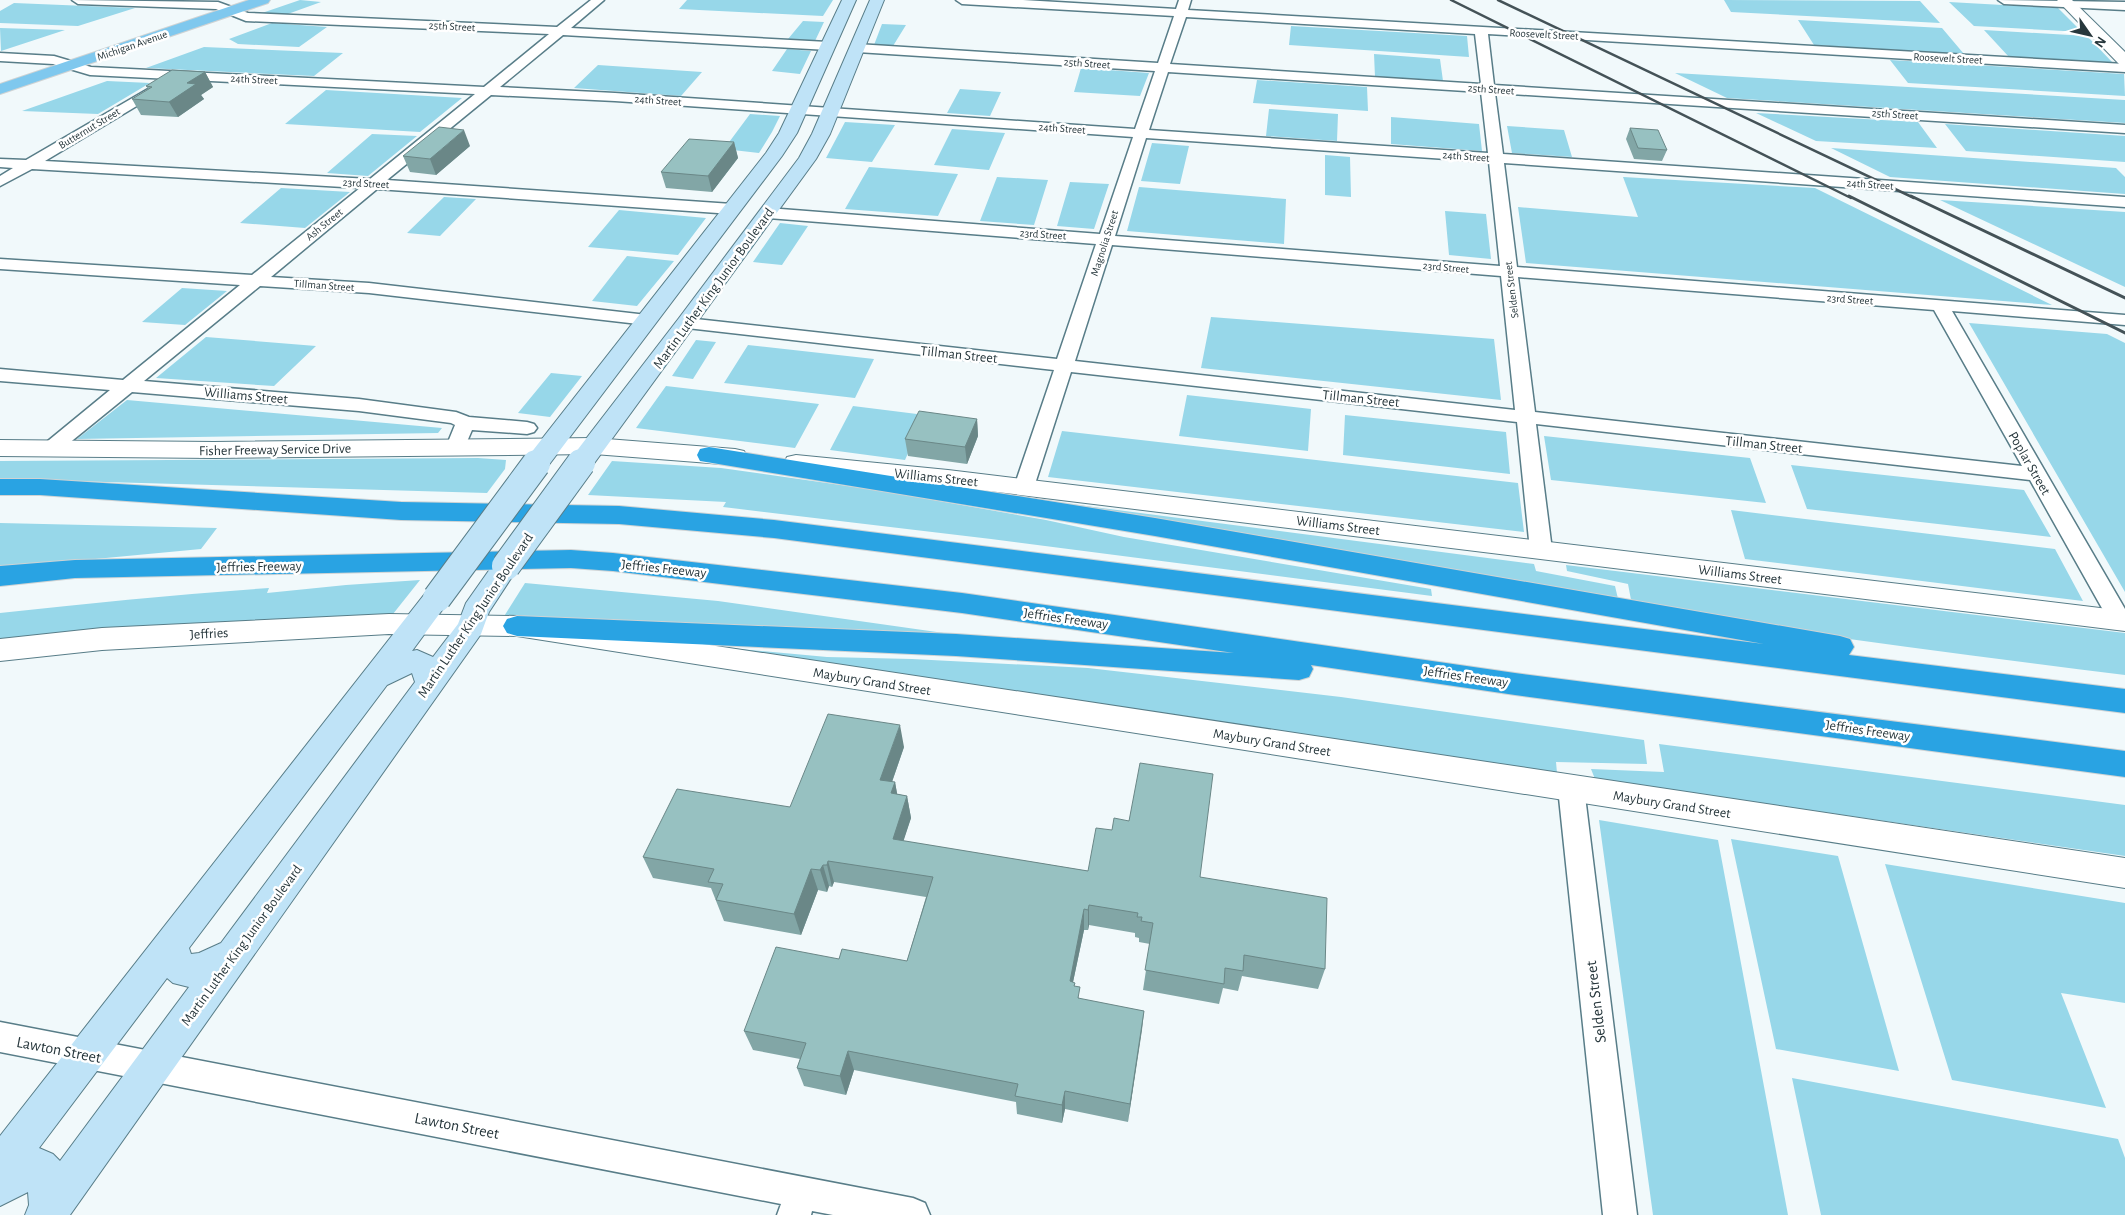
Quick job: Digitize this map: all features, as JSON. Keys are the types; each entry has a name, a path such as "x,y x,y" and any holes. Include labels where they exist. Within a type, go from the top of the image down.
{"highway":[{"path":"709,455 1165,529 2125,697"},
{"path":"0,487 401,511"},
{"path":"0,506 619,515 774,529 2125,701"},
{"name":"Jeffries Freeway","path":"0,576 75,569 571,558 962,603 1515,684 2125,764"},
{"path":"0,592 210,567"},
{"path":"517,626 956,645 1515,684"}],"main road":[{"name":"Michigan Avenue","path":"0,89 263,0"},
{"path":"0,1168 428,611 542,455 771,158 788,133 846,6 857,14 875,6"},
{"name":"Martin Luther King Junior Boulevard","path":"47,1212 430,684 473,618 588,454 807,159 822,134 875,6"},
{"path":"837,28 851,25 866,29"},
{"path":"807,90 822,94 841,91"},
{"path":"788,133 807,130 822,134"},
{"path":"706,243 718,252 743,247"},
{"path":"678,279 705,270 713,273 718,281"},
{"path":"585,400 591,409 598,413 626,405"},
{"path":"376,677 403,664 417,661 424,666 430,684"},
{"path":"171,945 177,964 186,971 201,969 233,956"},
{"path":"0,1186 19,1175 39,1168 48,1177 47,1212"}],"street":[{"name":"25th Street","path":"78,0 218,6 246,17 560,31 828,46"},
{"name":"Ash Street","path":"50,449 598,0"},
{"name":"Roosevelt Street","path":"962,0 1183,6 1481,30 2125,68"},
{"path":"2004,0 2125,6"},
{"path":"2066,2 2125,60"},
{"name":"Magnolia Street","path":"1024,487 1183,6"},
{"name":"Selden Street","path":"1481,30 1541,550"},
{"name":"25th Street","path":"858,48 2125,129"},
{"name":"24th Street","path":"0,57 54,60 90,72 488,90 2125,202"},
{"name":"Butternut Street","path":"0,182 177,75"},
{"name":"23rd Street","path":"0,163 548,194 732,210"},
{"name":"23rd Street","path":"768,213 2125,320"},
{"name":"Tillman Street","path":"0,264 424,294 647,320"},
{"name":"Poplar Street","path":"1940,306 2035,474 2122,621"},
{"name":"Tillman Street","path":"687,323 2035,474"},
{"name":"Williams Street","path":"0,376 360,405 456,418 465,423 527,428"},
{"path":"456,447 465,423"},
{"name":"Fisher Freeway Service Drive","path":"0,448 214,450 456,447 542,455"},
{"name":"Williams Street","path":"542,455 588,454 625,447 1024,487 2122,621"},
{"name":"Maybury Grand Street","path":"428,611 2125,873"},
{"name":"Jeffries","path":"0,650 112,638 428,611"},
{"name":"Selden Street","path":"1571,788 1620,1215"},
{"name":"Lawton Street","path":"0,1038 153,1067 798,1203 913,1215"}],"shaded area":[{"path":"300,0 321,2 285,15 262,13"},
{"path":"687,0 833,0 823,16 679,9"},
{"path":"1724,0 1920,1 1940,23 1731,12"},
{"path":"1949,2 2058,8 2082,32 1974,26"},
{"path":"14,3 135,8 78,26 0,23 0,11"},
{"path":"1798,20 1942,28 1964,54 1814,45"},
{"path":"803,21 824,22 815,41 788,39"},
{"path":"272,23 327,27 299,47 238,44 229,39"},
{"path":"882,24 906,25 893,46 874,45"},
{"path":"1291,26 1467,36 1469,57 1289,45"},
{"path":"0,28 65,30 1,51"},
{"path":"1984,30 2087,36 2113,63 2009,57"},
{"path":"204,47 343,53 314,76 146,68"},
{"path":"787,49 811,51 800,74 772,71"},
{"path":"1374,54 1440,59 1443,81 1375,77"},
{"path":"1890,60 2124,74 2125,96 1908,83"},
{"path":"598,65 702,72 681,96 574,88"},
{"path":"1081,68 1149,73 1140,96 1074,92"},
{"path":"1675,73 2125,100 2125,123 1727,98"},
{"path":"1257,80 1367,87 1368,111 1253,103"},
{"path":"107,81 150,83 98,114 22,111"},
{"path":"960,89 1001,92 990,116 947,113"},
{"path":"326,90 462,98 420,132 285,124"},
{"path":"1269,109 1338,114 1337,141 1266,136"},
{"path":"1756,113 1918,122 1937,148 1816,141"},
{"path":"750,114 780,116 759,153 724,149"},
{"path":"1391,117 1479,124 1482,151 1391,144"},
{"path":"845,122 895,125 872,162 826,158"},
{"path":"1945,124 2125,136 2125,162 1966,151"},
{"path":"1507,126 1564,130 1572,157 1512,153"},
{"path":"952,129 1005,133 989,170 934,165"},
{"path":"372,134 417,136 368,176 327,173"},
{"path":"1152,143 1189,146 1180,184 1141,181"},
{"path":"1831,148 2116,168 2125,177 2125,194 1890,177"},
{"path":"1325,155 1350,157 1351,197 1325,195"},
{"path":"869,167 958,174 938,216 845,209"},
{"path":"997,177 1048,180 1034,225 980,221"},
{"path":"1623,177 1815,188 2052,305 1526,263 1518,207 1638,217"},
{"path":"1070,182 1109,184 1094,229 1057,226"},
{"path":"1139,187 1286,199 1284,244 1127,231"},
{"path":"281,188 350,192 305,228 240,223"},
{"path":"444,197 476,199 440,236 407,233"},
{"path":"1940,200 2125,212 2125,287"},
{"path":"619,210 706,218 678,255 588,247"},
{"path":"1445,211 1486,214 1491,259 1449,255"},
{"path":"780,223 808,226 782,265 753,262"},
{"path":"627,256 674,261 637,306 592,301"},
{"path":"182,288 227,291 185,325 142,322"},
{"path":"1211,317 1494,339 1501,400 1201,368"},
{"path":"1969,323 2107,334 2125,343 2125,592"},
{"path":"206,337 316,346 274,386 156,378"},
{"path":"696,340 716,342 693,379 672,376"},
{"path":"748,345 874,359 855,398 724,383"},
{"path":"551,373 582,376 550,417 518,413"},
{"path":"666,386 819,404 795,448 636,428"},
{"path":"1187,395 1311,409 1308,451 1179,436"},
{"path":"127,400 442,428 438,433 77,439"},
{"path":"853,406 925,415 905,460 830,450"},
{"path":"1345,415 1506,432 1510,474 1343,455"},
{"path":"1062,431 1518,483 1524,532 1048,477"},
{"path":"1544,436 1750,458 1766,503 1551,480"},
{"path":"478,458 506,460 505,469 487,493 0,479 0,461"},
{"path":"612,461 721,468 883,491 1046,520 1124,537 1431,589 1432,596 991,539 723,507 726,502 588,495"},
{"path":"1791,465 2024,490 2051,537 1807,509"},
{"path":"955,489 1534,564 1536,571 1615,586 1619,603"},
{"path":"1731,510 2055,549 2083,601 1745,559"},
{"path":"0,523 217,528 201,549 0,568"},
{"path":"1566,565 2125,633 2125,675 1817,634 1632,605 1628,584 1567,571"},
{"path":"420,580 393,614 269,620 0,645 0,613 235,590 269,588 267,593"},
{"path":"525,583 718,601 965,636 503,618"},
{"path":"696,645 827,657 912,659 1088,668 1341,697 1644,740 1647,764 1556,762 1557,773"},
{"path":"1659,744 2125,805 2125,856 1595,779 1591,769 1664,772"},
{"path":"1599,820 1718,840 1788,1215 1653,1215"},
{"path":"1731,839 1838,856 1899,1071 1776,1049"},
{"path":"1885,864 2125,903 2125,1003 2061,993 2106,1108 1952,1080"},
{"path":"1792,1078 2118,1139 2125,1158 2125,1215 1821,1215"}],"building":[{"path":"172,70 205,72 187,83 196,84 169,102 132,99 152,87 146,86"},
{"path":"439,127 464,130 430,159 403,156"},
{"path":"1630,128 1658,130 1667,150 1638,148"},
{"path":"689,139 734,142 708,176 661,172"},
{"path":"919,411 977,419 965,447 905,439"},
{"path":"828,714 900,725 880,780 895,782 891,793 907,796 893,839 1088,871 1096,828 1112,830 1114,818 1129,821 1140,763 1213,774 1200,877 1327,898 1325,969 1244,955 1243,971 1225,968 1224,984 1145,970 1153,923 1141,921 1142,917 1137,917 1138,913 1089,905 1088,910 1084,909 1070,981 1075,983 1074,986 1080,987 1078,998 1144,1011 1130,1104 1065,1091 1062,1105 1015,1096 1018,1084 848,1051 840,1076 797,1068 806,1043 744,1031 776,947 839,959 842,949 907,961 933,877 828,861 827,865 823,865 820,870 811,869 794,914 716,900 723,884 708,882 714,869 643,857 677,789 790,807"}],"railway":[{"path":"1451,0 1851,198"},
{"path":"1498,0 1914,198"},
{"path":"1849,196 2125,333"},
{"path":"1911,196 2125,298"}]}
